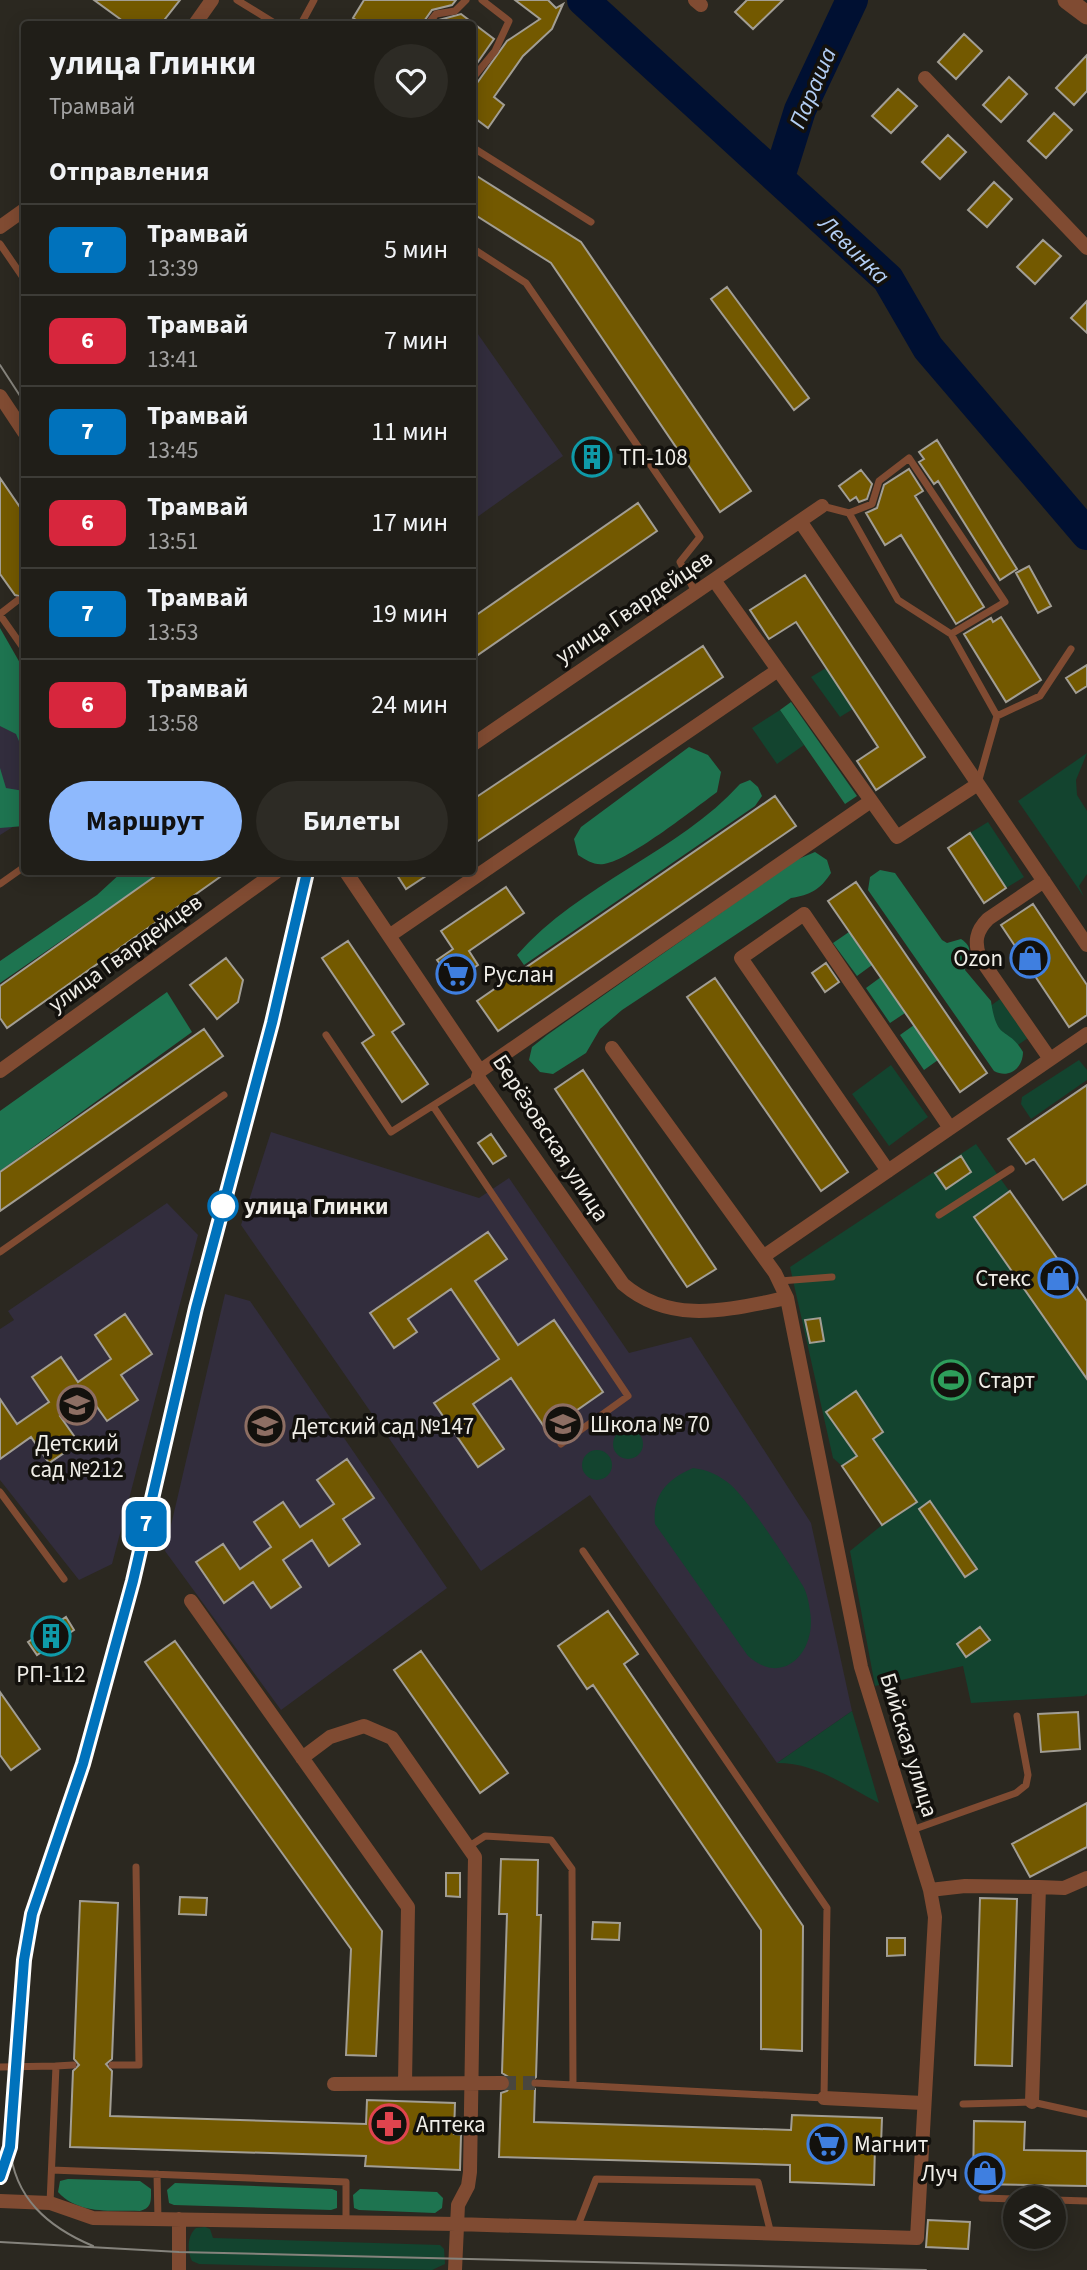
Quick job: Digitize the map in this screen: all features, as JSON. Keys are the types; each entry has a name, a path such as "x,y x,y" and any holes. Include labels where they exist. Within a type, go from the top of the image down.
{"street":[{"path":"197,21 212,0"},
{"path":"1067,0 1087,15"},
{"path":"925,78 1087,248"},
{"path":"0,227 21,212"},
{"path":"0,396 21,428"},
{"name":"улица Гвардейцев","path":"476,742 822,506"},
{"path":"800,521 1087,945"},
{"path":"714,580 897,837 978,783"},
{"path":"389,936 778,670"},
{"path":"479,1074 871,801"},
{"name":"улица Гвардейцев","path":"0,1071 272,875"},
{"name":"Берёзовская улица","path":"348,875 612,1273 635,1294 661,1307 685,1312 709,1312 787,1298"},
{"path":"1044,881 988,919 980,927 976,948 1050,1059"},
{"path":"888,1171 741,958 804,914 950,1128"},
{"path":"764,1256 1087,1034"},
{"name":"Бийская улица","path":"612,1048 764,1256 778,1277 787,1298 861,1667 930,1890 935,1940 923,2103 917,2238 771,2234"},
{"path":"191,1601 408,1907 405,2083"},
{"path":"302,1758 330,1737 364,1726 392,1738 475,1857 470,2172 468,2186 458,2205 455,2270"},
{"path":"930,1890 965,1886 1064,1888 1087,1878"},
{"path":"1032,2102 1038,1887"},
{"path":"334,2084 502,2083"},
{"path":"824,2098 923,2103"},
{"path":"0,2201 50,2203 93,2218 456,2224 771,2234"},
{"path":"179,2219 179,2270"}],"lane":[{"path":"237,0 271,21"},
{"path":"303,21 314,0"},
{"path":"430,21 436,14 455,11 466,0"},
{"path":"476,74 495,51 509,21 482,0"},
{"path":"476,150 591,222"},
{"path":"0,244 21,275"},
{"path":"476,251 526,283 700,537 680,562 695,593"},
{"path":"822,506 849,513 872,504 879,481 909,458 1005,602 951,634"},
{"path":"849,513 898,600 951,634 998,716 978,783"},
{"path":"18,600 0,614 21,643"},
{"path":"998,716 1040,696 1071,649"},
{"path":"0,884 21,869"},
{"path":"327,1035 391,1132 479,1074"},
{"path":"0,1252 224,1095"},
{"path":"433,1106 628,1396 561,1444"},
{"path":"939,1215 1011,1169"},
{"path":"778,1277 832,1277"},
{"path":"0,1492 64,1579"},
{"path":"536,2083 824,2098 827,1908 583,1552"},
{"path":"911,1830 1016,1793 1026,1785 1028,1775 1017,1716"},
{"path":"468,1847 485,1836 551,1840 572,1869 572,2085"},
{"path":"112,2065 139,2065 136,1867"},
{"path":"0,2067 74,2065"},
{"path":"50,2203 56,2066"},
{"path":"963,2104 1032,2102 1087,2114"},
{"path":"52,2170 346,2182 346,2222"},
{"path":"157,2174 158,2219"},
{"path":"577,2228 596,2179 758,2182 771,2234"},
{"path":"982,2198 1003,2199"},
{"path":"1066,2200 1087,2201"}],"shaded area":[{"path":"476,331 563,456 476,518"},
{"path":"0,692 21,723 21,822 0,835"},
{"name":"Школа № 70","path":"271,1132 479,1198 509,1178 629,1353 691,1337 811,1523 852,1711 777,1763 590,1495 481,1571 241,1225"},
{"name":"Детский сад №212","path":"167,1203 198,1235 112,1564 79,1580 0,1480 0,1329 14,1320 8,1311"},
{"name":"Детский сад №147","path":"225,1294 250,1301 447,1588 281,1710 165,1551"}],"green space":[{"path":"0,628 21,665 21,746 16,734 0,726"},
{"path":"826,668 853,709 840,717 811,677"},
{"path":"791,702 857,796 845,804 780,710"},
{"path":"780,710 804,745 777,764 752,728"},
{"path":"689,747 708,755 721,772 717,792 663,832 619,859 600,864 592,863 578,855 574,839 581,827"},
{"path":"1087,753 1076,780 1077,795 1087,811 1087,874 1079,886 1084,897 1018,801"},
{"path":"0,768 6,788 21,790 21,826 0,828"},
{"path":"750,780 758,787 762,796 755,806 524,965 517,955 570,907 688,829 740,784"},
{"path":"988,822 1024,877 1006,888 970,833"},
{"path":"815,852 827,860 831,873 819,888 791,898 622,1010 600,1029 586,1053 553,1074 540,1072 529,1060 532,1047 547,1035 796,860"},
{"path":"880,870 895,873 942,940 947,943 961,939 968,946 965,970 991,1001 996,1023 1023,1052 1021,1063 1010,1073 994,1071 868,890 870,877"},
{"path":"119,875 157,875 0,983 0,961 97,895"},
{"path":"849,932 872,965 857,976 833,943"},
{"path":"881,977 905,1013 890,1023 866,988"},
{"path":"167,992 192,1032 0,1171 0,1111"},
{"path":"1000,999 1028,1038 1009,1051 982,1012"},
{"path":"914,1025 938,1060 924,1070 900,1035"},
{"path":"1079,1060 1087,1070 1087,1080 1031,1119 1021,1104 1022,1097"},
{"path":"891,1065 928,1117 889,1146 852,1094"},
{"name":"Старт","path":"976,1144 1087,1301 1087,1694 1084,1696 971,1703 963,1666 875,1686 850,1551 882,1525 842,1466 833,1458 790,1267"},
{"path":"628,1429 639,1433 643,1444 639,1455 628,1459 617,1455 613,1444 617,1433"},
{"path":"597,1450 608,1454 612,1465 608,1476 597,1480 586,1476 582,1465 586,1454"},
{"path":"693,1468 718,1476 731,1485 748,1504 804,1589 810,1611 808,1639 803,1651 785,1666 774,1668 761,1665 748,1656 655,1524 659,1496 676,1477"},
{"path":"852,1711 879,1803 818,1771 777,1763"},
{"path":"60,2181 140,2181 151,2189 150,2203 140,2211 86,2208 76,2205 58,2192"},
{"path":"175,2183 332,2189 337,2191 337,2208 331,2210 174,2205 169,2203 167,2190"},
{"path":"360,2189 437,2192 443,2198 442,2208 435,2213 359,2210 354,2208 353,2195"},
{"path":"196,2228 210,2229 213,2238 440,2245 444,2249 445,2264 432,2270 199,2264 190,2257 189,2239"}],"building":[{"path":"94,0 180,0 163,21 123,21"},
{"path":"364,0 456,0 452,5 432,10 424,21 358,21 353,18"},
{"path":"515,0 548,0 556,8 563,4 552,29 523,56 494,97 504,105 488,128 476,119 476,84 507,41 540,19"},
{"path":"747,0 783,0 753,29 735,12"},
{"path":"461,14 470,21 438,21"},
{"path":"476,25 494,39 476,65"},
{"path":"964,34 982,51 956,79 938,62"},
{"path":"1087,55 1087,91 1074,105 1056,88"},
{"path":"1009,77 1027,94 1001,122 983,105"},
{"path":"898,89 917,106 891,133 872,116"},
{"path":"1054,113 1072,130 1046,158 1028,141"},
{"path":"948,135 966,152 940,179 922,162"},
{"path":"476,176 581,242 751,491 720,512 551,263 476,216"},
{"path":"994,182 1012,199 987,227 968,210"},
{"path":"1043,240 1061,256 1035,284 1017,267"},
{"path":"727,287 809,398 794,410 711,299"},
{"path":"1087,301 1087,333 1071,318"},
{"path":"937,440 1017,569 1000,580 938,481 934,484 919,462 924,459 919,452"},
{"name":"ТП-108","path":"593,442 606,462 591,472 578,452"},
{"path":"909,469 923,491 915,496 984,607 956,624 901,535 885,545 866,513 877,508 884,485"},
{"path":"861,470 872,484 867,499 859,502 856,497 850,501 839,486"},
{"path":"0,478 21,509 21,596 15,595 0,574"},
{"path":"638,503 657,531 476,656 476,615"},
{"path":"1029,566 1051,606 1038,613 1016,573"},
{"path":"805,575 925,757 876,790 857,761 878,747 796,622 769,639 750,610"},
{"path":"1001,617 1041,680 1006,702 964,634 991,618 993,622"},
{"path":"703,646 723,677 476,842 476,797"},
{"path":"1087,665 1087,686 1076,693 1066,678"},
{"path":"775,796 796,826 498,1031 477,1001"},
{"path":"970,833 1006,888 984,903 948,848"},
{"path":"157,875 223,875 7,1028 0,1018 0,986"},
{"path":"397,875 427,875 406,889"},
{"path":"856,882 987,1073 960,1092 828,901"},
{"path":"506,887 524,913 469,951 478,965 453,982 437,960 453,949 441,931"},
{"path":"1033,904 1087,985 1087,1015 1069,1027 1001,925"},
{"path":"348,941 404,1024 392,1032 428,1084 402,1102 362,1043 374,1035 322,958"},
{"path":"226,958 243,980 238,1002 217,1019 190,985"},
{"path":"826,963 839,982 825,992 812,973"},
{"path":"715,978 848,1172 821,1191 687,997"},
{"path":"204,1029 223,1056 0,1211 0,1172"},
{"path":"583,1070 716,1269 687,1287 555,1089"},
{"path":"1087,1085 1087,1184 1063,1200 1034,1159 1026,1164 1008,1139"},
{"path":"491,1134 506,1156 493,1164 478,1143"},
{"path":"961,1156 971,1172 946,1189 935,1173"},
{"path":"1010,1191 1087,1301 1087,1379 974,1217"},
{"path":"488,1232 507,1259 475,1281 518,1345 554,1320 603,1392 547,1431 511,1378 473,1404 504,1449 478,1467 434,1403 499,1359 451,1289 408,1319 417,1332 394,1348 370,1313"},
{"path":"125,1314 152,1354 121,1375 138,1400 107,1421 89,1396 60,1416 79,1443 49,1463 31,1437 0,1459 0,1399 17,1424 49,1402 32,1377 61,1357 78,1382 111,1359 95,1335"},
{"path":"820,1318 824,1341 810,1343 805,1320"},
{"path":"856,1391 883,1432 873,1439 917,1502 882,1525 842,1466 857,1456 826,1412"},
{"path":"347,1459 374,1498 343,1519 360,1544 329,1566 312,1540 283,1560 301,1587 271,1608 253,1582 224,1603 196,1562 223,1544 240,1569 271,1547 254,1522 283,1502 300,1527 334,1504 317,1480"},
{"path":"930,1501 977,1569 965,1577 919,1509"},
{"path":"608,1611 638,1654 624,1664 803,1926 802,2051 761,2049 761,1930 593,1685 587,1689 558,1646"},
{"name":"РП-112","path":"66,1617 74,1630 37,1655 28,1642"},
{"path":"980,1627 990,1640 966,1657 957,1644"},
{"path":"175,1641 382,1931 376,2056 346,2055 351,1949 145,1662"},
{"path":"421,1651 508,1773 480,1793 394,1670"},
{"path":"0,1692 40,1749 11,1770 0,1755"},
{"path":"1078,1712 1080,1749 1041,1752 1038,1714"},
{"path":"1087,1803 1087,1847 1030,1877 1012,1844"},
{"path":"501,1859 538,1860 537,1915 541,1915 536,2077 529,2083 535,2089 534,2122 791,2130 792,2115 882,2118 881,2145 875,2145 874,2185 790,2182 790,2165 499,2157 501,2093 507,2091 512,2084 510,2078 502,2073 507,1914 499,1914"},
{"path":"446,1873 460,1873 460,1897 446,1896"},
{"path":"180,1897 207,1898 206,1915 179,1914"},
{"path":"980,1898 1017,1899 1012,2066 975,2065"},
{"path":"80,1901 118,1903 112,2059 106,2064 112,2071 110,2116 366,2124 367,2100 455,2103 454,2134 461,2135 460,2170 365,2166 366,2156 70,2147 73,2071 79,2065 74,2059"},
{"path":"593,1922 620,1923 619,1940 592,1939"},
{"path":"887,1938 905,1938 905,1955 887,1956"},
{"path":"974,2121 1025,2122 1024,2150 1087,2151 1087,2186 973,2184"},
{"path":"928,2220 970,2222 968,2249 926,2247"}],"waterway":[{"name":"Левинка","path":"583,0 888,279 928,348 1087,534"},
{"name":"Параша","path":"779,177 800,110 852,0"}],"tunnel":[{"path":"502,2083 535,2083"}],"tram line":[{"path":"0,365 21,397"},
{"path":"93,2246 62,2230 36,2209 18,2181 13,2165 10,2147 25,1946 32,1915 83,1764 133,1581 196,1308 272,1023 306,875"},
{"name":"7","path":"0,2177 10,2147 25,1946 32,1914 83,1764 133,1581 196,1308 272,1023 306,875"},
{"path":"0,2242 179,2252 926,2270"}],"place":[{"name":"ТП-108","path":"592,457"},
{"name":"Ozon","path":"1030,958"},
{"name":"Руслан","path":"456,974"},
{"name":"улица Глинки","path":"223,1206"},
{"name":"Стекс","path":"1058,1278"},
{"name":"Старт","path":"951,1380"},
{"name":"Детский сад №212","path":"77,1405"},
{"name":"Школа № 70","path":"563,1424"},
{"name":"Детский сад №147","path":"265,1426"},
{"name":"РП-112","path":"51,1636"},
{"name":"Аптека","path":"389,2124"},
{"name":"Магнит","path":"827,2144"},
{"name":"Луч","path":"985,2173"}]}
